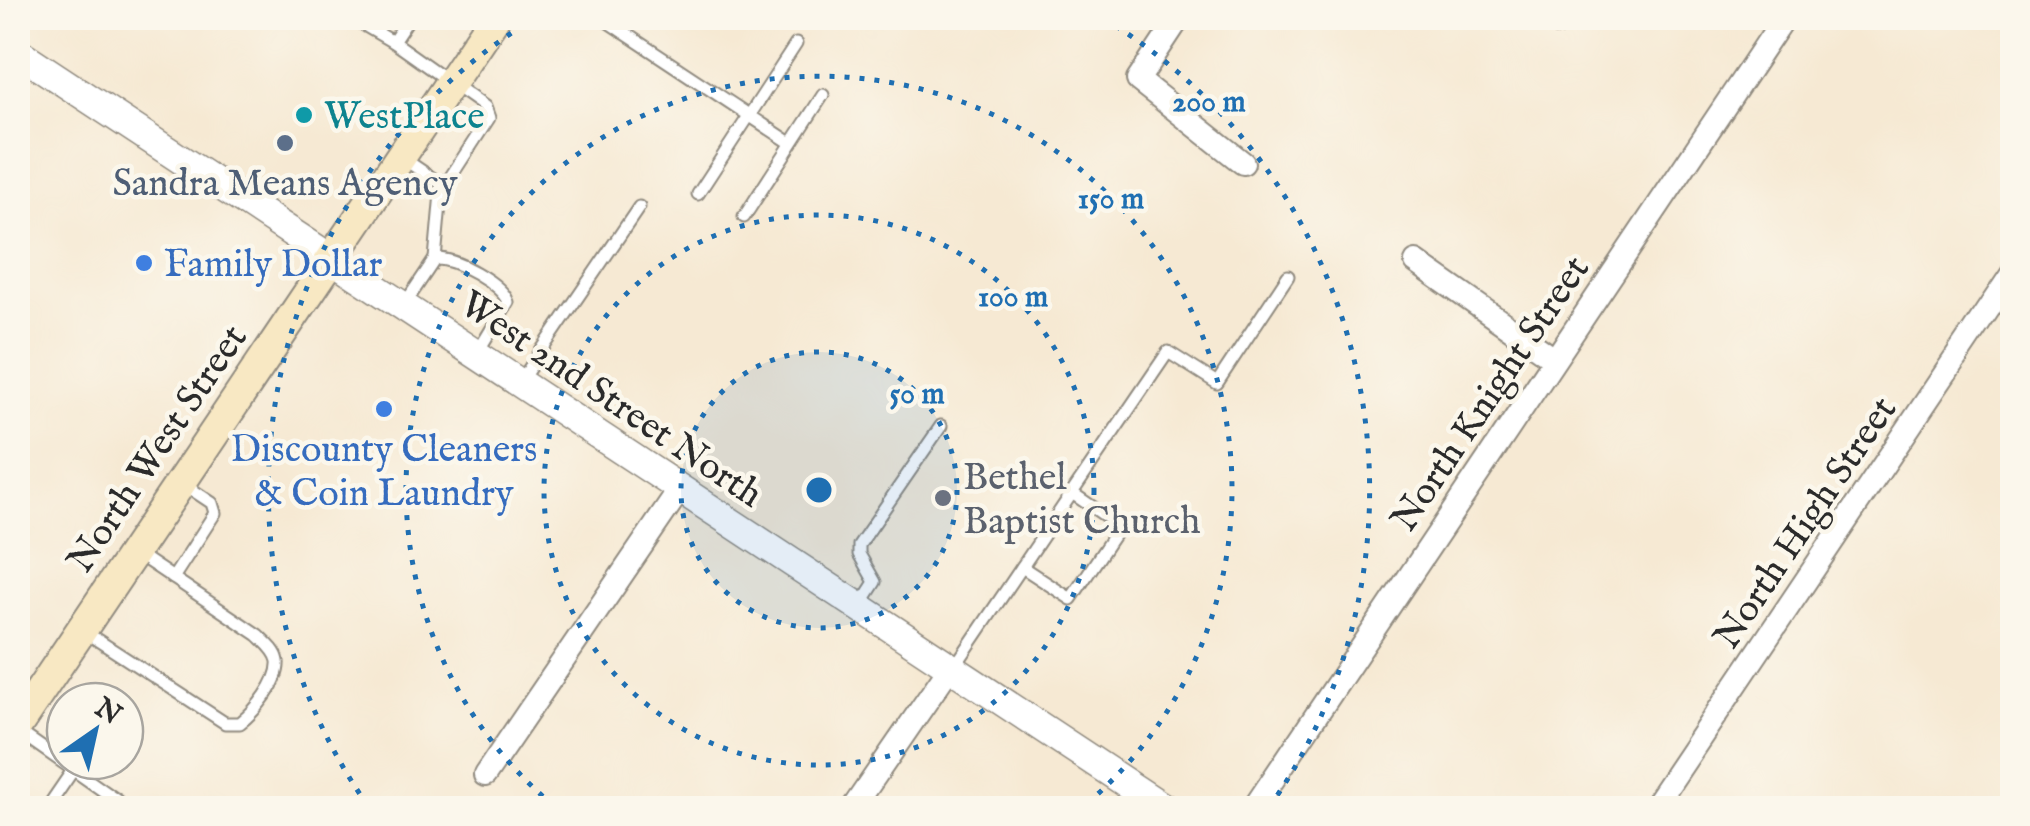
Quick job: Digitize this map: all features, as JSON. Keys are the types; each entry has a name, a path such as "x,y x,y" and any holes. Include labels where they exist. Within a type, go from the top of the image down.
{"main road":[{"name":"North West Street","path":"18,728 494,18"}],"street":[{"path":"1180,18 1138,80 1243,163"},
{"name":"North Knight Street","path":"1254,808 1784,18"},
{"name":"West 2nd Street North","path":"18,52 681,488 1150,805"},
{"path":"1416,262 1554,359"},
{"name":"North High Street","path":"1653,808 2012,274"},
{"path":"485,775 681,488"},
{"path":"853,808 951,668"}],"lane":[{"path":"352,18 486,108 488,118 448,181 442,182 401,157"},
{"path":"393,42 410,18"},
{"path":"602,18 791,143"},
{"path":"622,31 631,18"},
{"path":"698,194 796,44"},
{"path":"744,217 823,94"},
{"path":"404,305 436,259 442,182"},
{"path":"520,382 639,207"},
{"path":"436,259 460,263 505,293 505,310 477,353"},
{"path":"951,668 1168,352 1217,383 1288,276"},
{"path":"859,607 875,582 859,554 859,545 941,426"},
{"path":"173,578 216,513 212,504 182,483"},
{"path":"1022,567 1071,598 1120,526 1072,493"},
{"path":"82,630 225,723 240,723 257,706 275,675 278,660 258,635 135,552"},
{"path":"18,728 45,749"},
{"path":"47,808 65,781"},
{"path":"89,781 118,801"}],"place":[{"name":"WestPlace","path":"304,115"},
{"name":"Sandra Means Agency","path":"285,143"},
{"name":"Family Dollar","path":"144,263"},
{"name":"Discounty Cleaners & Coin Laundry","path":"384,409"},
{"name":"Bethel Baptist Church","path":"943,498"}]}
